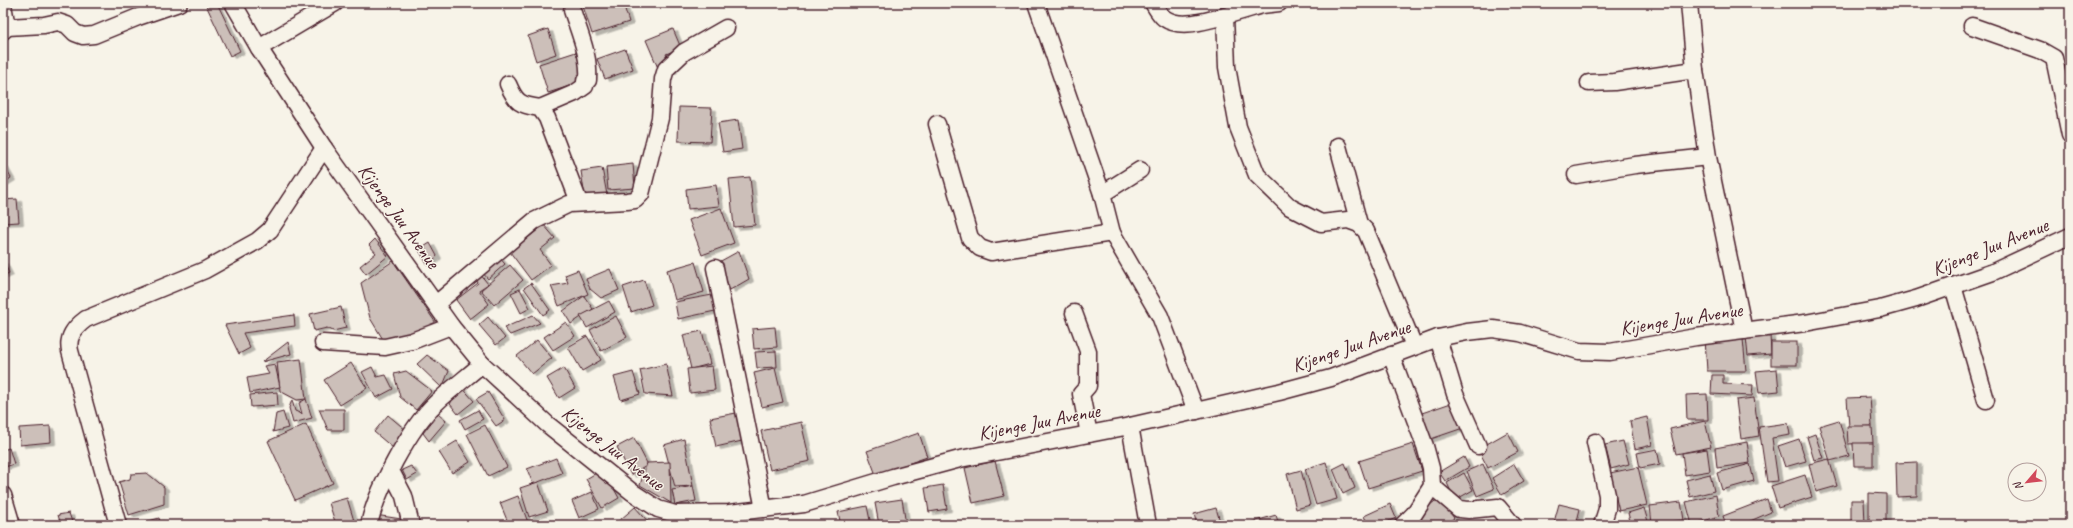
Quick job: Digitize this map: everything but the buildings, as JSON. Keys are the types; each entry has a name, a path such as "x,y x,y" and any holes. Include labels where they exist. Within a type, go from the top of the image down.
{"street":[{"path":"3,5 5,29 58,22 67,25 79,34 94,35 138,17 179,3"},
{"name":"Kijenge Juu Avenue","path":"233,3 259,48 324,148 451,326 482,364 547,424 632,492 658,509 680,519 804,504 892,477 953,461 1130,426 1248,400 1324,380 1438,338 1493,329 1520,333 1579,351 1610,352 1805,323 1880,309 1993,272 2070,236"},
{"path":"259,48 335,3"},
{"path":"1036,3 1102,194 1112,233 1160,316 1196,411"},
{"path":"1153,3 1163,18 1175,23 1190,24 1262,5 1279,3"},
{"path":"1689,3 1695,70 1708,158 1744,331"},
{"path":"508,84 514,99 524,106 540,108 575,93 584,86 585,81 588,80 588,71 583,45 572,10"},
{"path":"1225,16 1227,67 1238,127 1257,175 1290,208 1321,222 1348,220 1359,224 1366,231 1414,346"},
{"path":"1972,26 2040,50 2054,58 2070,135"},
{"path":"436,304 534,221 569,204 579,202 635,200 641,194 660,118 663,79 666,69 684,52 726,28"},
{"path":"1589,83 1614,82 1695,70"},
{"path":"540,108 547,118 579,202"},
{"path":"937,124 970,238 980,248 991,252 1112,233"},
{"path":"1338,146 1359,224"},
{"path":"118,525 70,351 68,342 71,335 77,326 86,320 205,270 257,241 270,230 324,148"},
{"path":"1576,175 1635,165 1708,158"},
{"path":"1102,194 1140,170"},
{"path":"716,268 764,509"},
{"path":"1953,286 1986,400"},
{"path":"1074,313 1088,351 1088,386 1082,394 1089,434"},
{"path":"323,343 385,348 412,341 451,326"},
{"path":"1438,338 1455,394 1478,446"},
{"path":"1391,355 1425,446 1431,468 1432,486 1414,514 1404,525"},
{"path":"369,525 380,490 410,436 435,404 482,364"},
{"path":"1130,426 1148,525"},
{"path":"1596,442 1607,495 1608,508 1602,525"},
{"path":"391,471 404,496 411,525"},
{"path":"1432,486 1460,509 1469,510 1498,507 1513,525"},
{"path":"3,495 12,525"}]}
